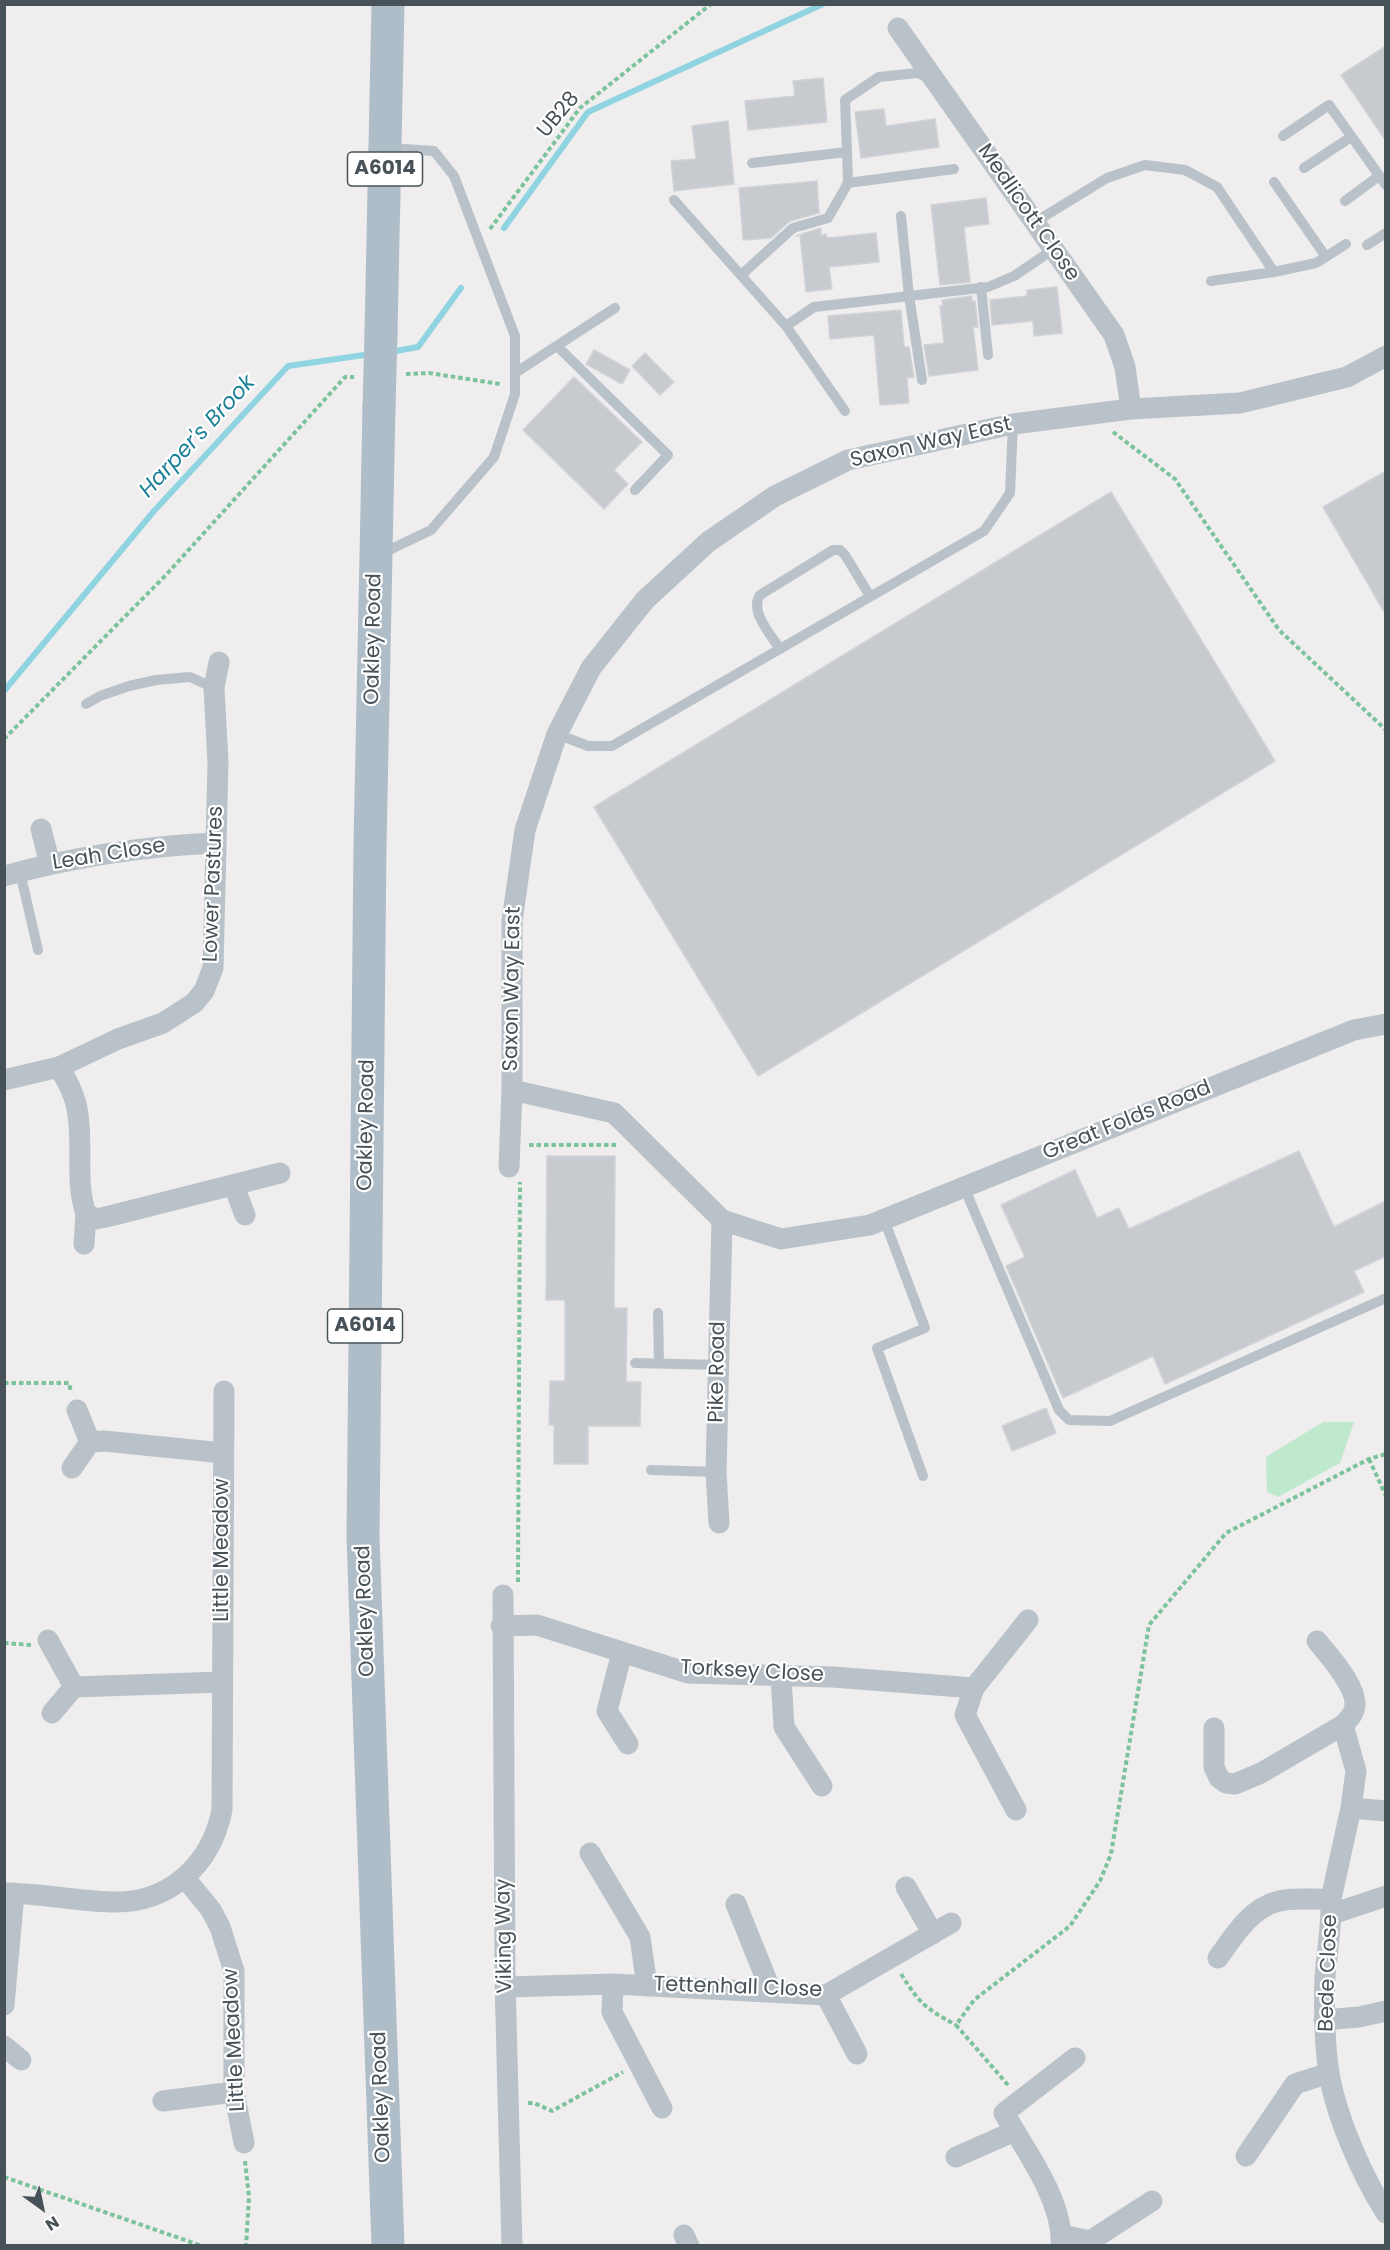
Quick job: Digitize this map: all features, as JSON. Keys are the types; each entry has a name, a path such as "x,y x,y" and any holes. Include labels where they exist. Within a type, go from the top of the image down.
{"main road":[{"name":"Oakley Road","path":"388,4 370,834 363,1537 388,2246"}],"street":[{"name":"Medlicott Close","path":"898,28 1114,335 1125,367 1131,409"},
{"name":"Saxon Way East","path":"515,1174 510,1145 512,921 525,830 557,734 591,668 645,600 708,542 775,495 848,460 1013,424 1131,409 1240,403 1347,377 1386,356"},
{"name":"Lower Pastures","path":"4,1080 59,1067 118,1039 163,1023 194,1003 204,990 213,968 218,762 214,688 219,662"},
{"path":"41,829 50,864"},
{"name":"Leah Close","path":"12,874 50,864 170,845 216,843"},
{"name":"Great Folds Road","path":"722,1220 781,1239 877,1222 1354,1030 1386,1024"},
{"path":"59,1067 72,1089 78,1115 80,1192 86,1214 84,1244"},
{"path":"512,1090 614,1113 722,1220"},
{"path":"86,1214 96,1219 280,1173"},
{"path":"234,1186 246,1215"},
{"name":"Pike Road","path":"719,1523 716,1472 722,1220"},
{"name":"Little Meadow","path":"4,2005 9,1893 113,1902 150,1896 185,1878 212,1845 218,1829 222,1810 224,1391"},
{"path":"72,1468 90,1442 77,1410"},
{"name":"Little Meadow","path":"90,1442 104,1441 223,1453"},
{"name":"Viking Way","path":"502,1595 506,1987 512,2246"},
{"path":"1016,1810 965,1715 974,1688 1028,1620"},
{"name":"Torksey Close","path":"501,1626 537,1625 688,1673 833,1677 974,1688"},
{"path":"48,1640 74,1687"},
{"path":"1214,1728 1214,1767 1219,1778 1226,1783 1235,1784 1261,1773 1343,1725 1355,1708 1354,1698 1344,1675 1317,1641"},
{"path":"622,1652 607,1711 628,1744"},
{"path":"781,1676 784,1727 822,1786"},
{"path":"52,1713 74,1687 222,1682"},
{"name":"Bede Close","path":"1343,1725 1356,1771 1331,1907 1324,2020 1329,2073 1342,2120 1359,2165 1386,2213"},
{"path":"1351,1808 1386,1811"},
{"path":"590,1853 640,1937 647,1986"},
{"name":"Little Meadow","path":"185,1878 211,1910 220,1927 234,1971 234,2092 244,2143"},
{"name":"Tettenhall Close","path":"506,1987 613,1984 771,1990 826,1995 942,1928 906,1887"},
{"path":"1218,1958 1245,1921 1279,1901 1331,1907 1386,1896"},
{"path":"736,1904 771,1990"},
{"path":"613,1984 612,2012 662,2108"},
{"path":"826,1995 857,2054"},
{"path":"1324,2020 1359,2017 1386,2010"},
{"path":"4,2046 21,2060"},
{"path":"1075,2058 1004,2113 1051,2194 1061,2240 1090,2241 1152,2201"},
{"path":"1246,2156 1295,2084 1329,2073"},
{"path":"163,2101 234,2092"},
{"path":"957,2157 1015,2131"}],"lane":[{"path":"741,275 793,228 828,218 848,183 845,100 879,77 918,73 936,82"},
{"path":"1283,136 1329,105 1382,181 1345,201"},
{"path":"1304,168 1351,137"},
{"path":"376,557 431,530 494,457 515,394 515,336 454,176 434,151 385,148"},
{"path":"752,163 847,152"},
{"path":"1035,222 1107,178 1146,165 1185,170 1217,187 1274,272"},
{"path":"848,183 954,169"},
{"path":"1274,182 1326,257"},
{"path":"674,200 786,326 845,411"},
{"path":"901,216 909,296 922,380"},
{"path":"1367,245 1386,233"},
{"path":"1211,281 1316,263 1346,244"},
{"path":"786,326 814,307 981,287 1014,276 1054,249"},
{"path":"981,287 988,356"},
{"path":"515,373 615,309"},
{"path":"557,346 668,455 635,490"},
{"path":"557,734 588,746 612,746 984,531 1010,493 1013,424"},
{"path":"780,649 756,609 756,600 760,595 833,550 840,550 846,555 870,596"},
{"path":"86,704 100,696 129,686 156,680 190,677 214,688"},
{"path":"12,874 38,950"},
{"path":"964,1187 1059,1410 1069,1420 1110,1421 1386,1298"},
{"path":"877,1222 925,1328 877,1348 923,1476"},
{"path":"658,1313 659,1363"},
{"path":"635,1363 719,1365"},
{"path":"651,1470 716,1472"}],"path":[{"name":"UB28","path":"480,243 580,108 711,4"},
{"path":"398,375 429,373 515,386"},
{"path":"4,740 166,575 345,377 355,377"},
{"path":"1106,412 1113,432 1175,479 1279,630 1386,730"},
{"path":"510,1145 619,1145 634,1132"},
{"path":"502,1595 518,1598 515,1174"},
{"path":"4,1383 69,1383 74,1410 77,1410"},
{"path":"956,2025 974,2000 1070,1926 1100,1881 1111,1854 1149,1625 1226,1533 1369,1459 1386,1454"},
{"path":"1369,1459 1386,1496"},
{"path":"891,1958 916,1999 930,2011 956,2025 1020,2100"},
{"path":"509,2103 534,2103 552,2111 638,2063"},
{"path":"244,2143 249,2197 246,2246"},
{"path":"4,2177 202,2246"}],"green space":[{"path":"1323,1422 1354,1422 1340,1463 1278,1497 1267,1492 1266,1457"}],"building":[{"path":"1386,46 1386,141 1341,75"},
{"path":"823,78 827,122 748,130 745,101 795,96 793,81"},
{"path":"884,109 886,126 935,119 939,147 861,158 855,112"},
{"path":"728,121 734,184 674,191 671,161 696,159 692,126"},
{"path":"817,181 819,213 790,221 771,238 743,240 739,188"},
{"path":"986,198 989,224 964,227 970,282 940,285 931,205"},
{"path":"821,228 821,235 826,234 827,238 876,233 879,262 829,267 832,289 806,292 800,235 796,236"},
{"path":"1057,287 1062,333 1034,336 1033,321 992,325 990,300 1027,296 1027,290"},
{"path":"972,296 972,302 975,301 978,327 973,327 978,370 929,376 924,345 944,343 940,306 943,306 942,300"},
{"path":"901,310 904,347 909,347 914,377 907,378 909,403 880,405 874,335 830,339 828,316"},
{"path":"594,350 630,370 622,384 586,364"},
{"path":"645,353 674,382 660,395 632,366"},
{"path":"574,377 642,442 614,470 628,484 604,509 523,430"},
{"path":"1386,471 1386,615 1323,507"},
{"path":"1111,492 1275,761 758,1076 594,807"},
{"path":"1299,1151 1334,1227 1386,1201 1386,1256 1354,1271 1364,1292 1165,1384 1153,1356 1063,1398 1006,1266 1025,1257 1001,1205 1075,1170 1097,1218 1119,1208 1129,1229"},
{"path":"547,1156 615,1156 614,1308 627,1308 626,1382 641,1382 640,1426 588,1426 588,1464 554,1464 554,1425 549,1425 550,1381 565,1381 565,1300 546,1300"},
{"path":"1046,1408 1056,1433 1012,1451 1002,1426"}],"waterway":[{"path":"504,228 588,112 823,4"},
{"name":"Harper's Brook","path":"390,352 418,347 461,288"},
{"name":"Harper's Brook","path":"4,691 154,511 288,366 371,354"}]}
